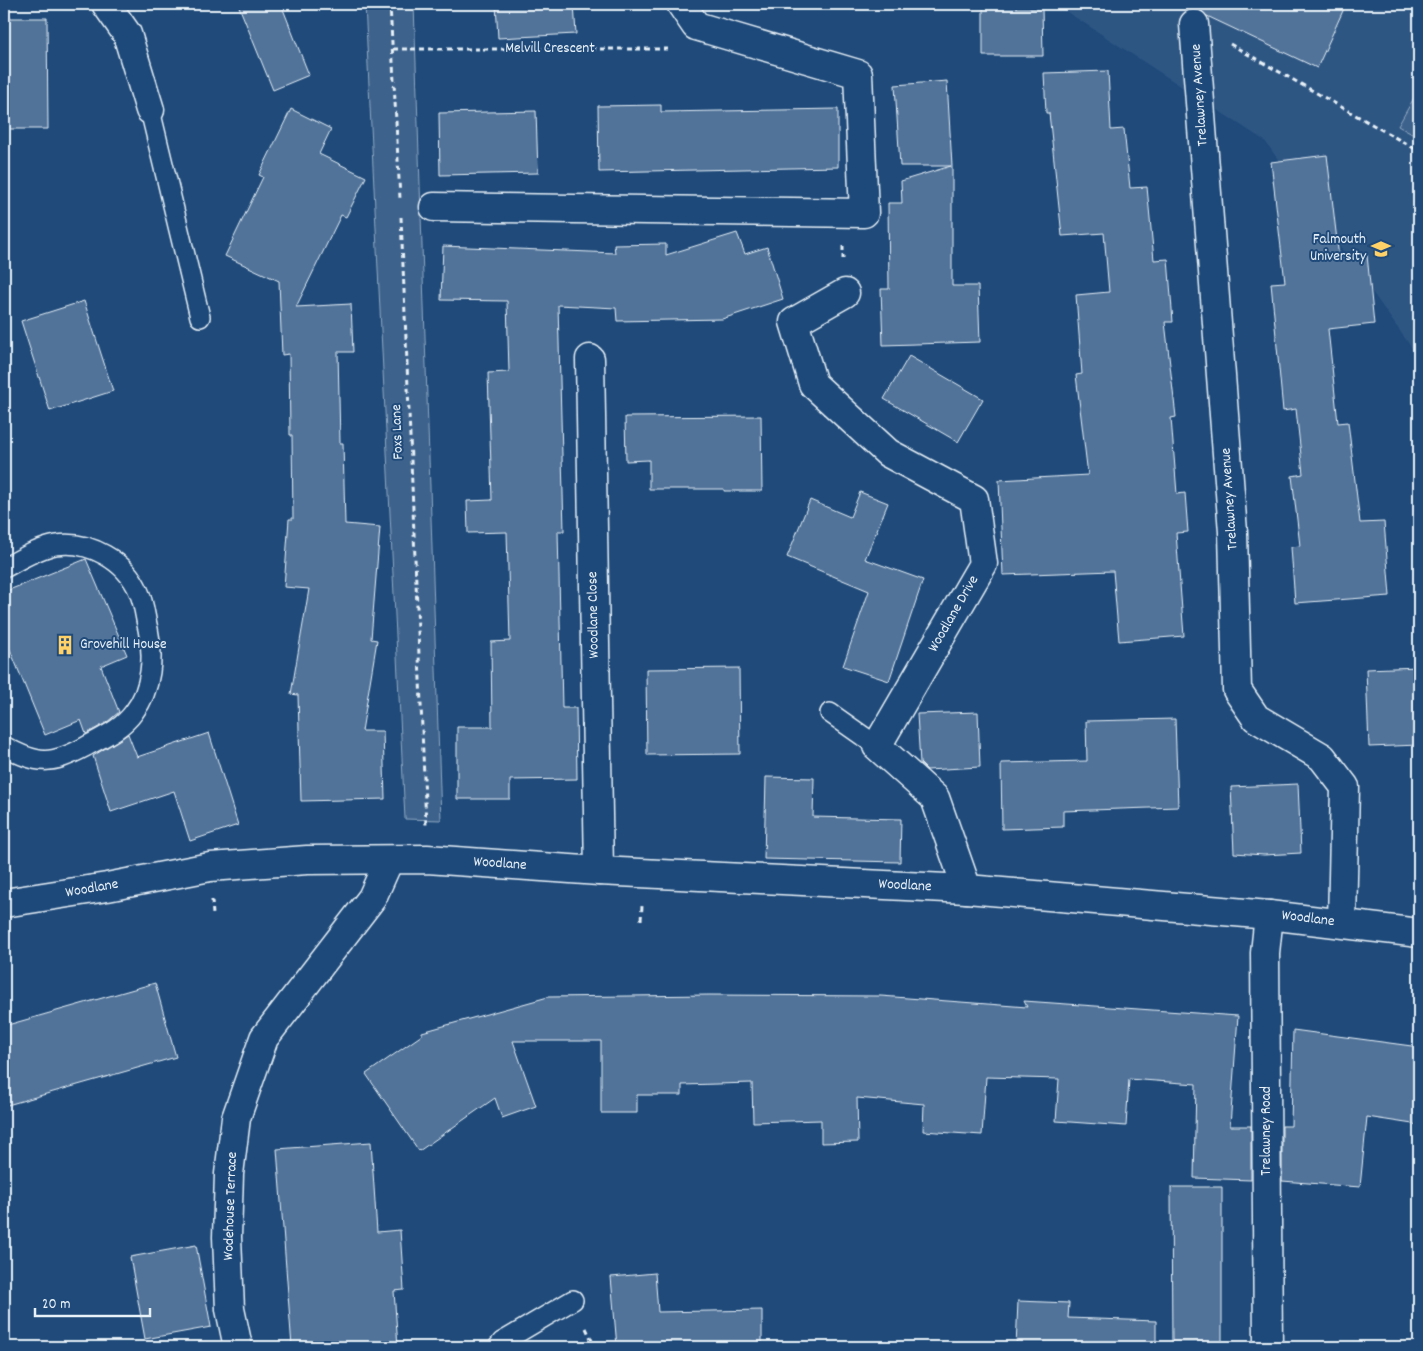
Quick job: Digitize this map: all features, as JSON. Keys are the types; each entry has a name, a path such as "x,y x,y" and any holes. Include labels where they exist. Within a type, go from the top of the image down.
{"street":[{"path":"106,4 127,34 150,110"},
{"path":"434,207 852,212 858,74 696,26 681,4"},
{"name":"Trelawney Avenue","path":"1194,24 1233,532 1237,690 1256,718 1322,757 1345,788 1342,923"},
{"name":"Woodlane Drive","path":"845,293 794,322 812,384 888,453 974,499 983,564 877,746"},
{"name":"Woodlane Close","path":"590,359 599,871"},
{"path":"877,746 935,798 968,890"},
{"name":"Woodlane","path":"4,903 107,887 210,866 307,860 427,859 599,871 968,890 1268,915 1419,933"},
{"name":"Wodehouse Terrace","path":"238,1347 230,1309 227,1237 228,1174 236,1118 264,1038 372,898 389,860"},
{"name":"Trelawney Road","path":"1268,915 1265,953 1268,1347"}],"lane":[{"path":"150,110 200,317"},
{"path":"4,568 54,545 73,544 92,549 107,556 125,570 140,594 150,640 151,665 143,698 135,711 123,725 103,738 75,752 53,760 34,761 4,746"},
{"path":"830,714 877,746"},
{"path":"498,1347 502,1342 573,1300"}],"path":[{"path":"390,4 400,200"},
{"path":"1160,4 1419,151"},
{"name":"Melvill Crescent","path":"393,49 679,49 696,26"},
{"name":"Foxs Lane","path":"400,210 427,859"},
{"path":"845,293 852,212"}],"shaded area":[{"path":"365,4 414,4 441,820 405,819"},
{"name":"Falmouth University","path":"1055,4 1419,4 1419,358 1265,141"},
{"path":"1419,89 1419,138 1398,126"}],"building":[{"path":"238,4 281,4 309,75 273,90"},
{"path":"496,4 574,4 576,34 498,38"},
{"path":"983,4 1016,4 1016,8 1042,8 1043,56 983,56"},
{"path":"1182,4 1346,4 1317,68 1207,16 1201,10 1192,9"},
{"path":"4,18 47,18 48,129 4,129"},
{"path":"1108,71 1111,130 1124,129 1130,188 1147,187 1154,260 1168,259 1173,322 1165,322 1176,417 1171,418 1177,494 1185,493 1188,532 1176,533 1184,636 1119,641 1113,571 1003,575 999,480 1088,475 1076,375 1082,374 1076,295 1109,292 1104,233 1062,236 1049,113 1046,113 1044,73"},
{"path":"947,81 952,166 952,286 978,286 980,342 883,345 881,289 889,289 888,203 902,203 901,181 951,166 900,166 895,85"},
{"path":"661,105 661,112 838,109 838,167 599,172 598,106"},
{"path":"291,109 331,129 319,154 366,177 346,217 341,215 296,307 351,304 353,352 338,352 340,443 343,443 345,524 380,527 371,639 377,640 362,731 383,731 385,799 301,801 298,695 291,694 309,589 284,587 289,519 293,519 292,435 290,435 289,354 282,355 279,281 225,256 263,177 259,175"},
{"path":"536,111 538,173 440,175 439,113"},
{"path":"1327,155 1339,258 1367,255 1374,324 1328,329 1338,423 1348,422 1360,523 1384,522 1390,596 1295,603 1291,547 1300,546 1292,476 1303,474 1296,409 1283,411 1271,283 1285,282 1271,162"},
{"path":"737,233 745,254 767,247 783,299 722,319 617,321 616,308 558,305 564,531 558,531 562,708 576,708 577,779 510,780 510,799 457,799 457,727 492,727 491,642 510,641 507,532 468,533 467,501 492,500 488,373 509,372 507,301 441,300 443,246 615,253 614,245 666,244 666,255"},
{"path":"84,301 113,391 50,411 21,321"},
{"path":"909,356 983,399 958,442 884,399"},
{"path":"761,416 762,491 649,489 649,460 626,461 625,417"},
{"path":"860,492 888,503 865,559 923,580 889,681 843,666 869,591 787,557 810,500 850,517"},
{"name":"Grovehill House","path":"86,559 127,655 101,666 119,712 106,723 86,734 81,720 45,735 4,635 4,592"},
{"path":"1419,667 1419,745 1369,747 1366,669"},
{"path":"739,668 740,754 647,755 646,669"},
{"path":"978,712 980,767 927,770 920,763 917,714"},
{"path":"1175,719 1178,807 1063,811 1063,827 1002,829 1001,763 1087,761 1086,721"},
{"path":"209,733 238,825 190,841 174,791 111,812 93,756 128,734 137,757"},
{"path":"766,777 814,778 813,817 901,819 900,862 764,859"},
{"path":"1298,784 1301,853 1264,855 1234,853 1231,787"},
{"path":"155,983 176,1057 4,1106 4,1026"},
{"path":"709,995 881,996 1027,1007 1024,1001 1238,1016 1230,1126 1251,1126 1251,1180 1194,1178 1196,1084 1129,1079 1126,1126 1056,1121 1059,1079 986,1077 982,1135 923,1131 924,1104 857,1098 858,1142 821,1143 821,1120 753,1122 752,1083 682,1085 682,1095 637,1095 637,1113 601,1113 601,1041 513,1041 536,1106 502,1118 495,1098 419,1151 366,1074 422,1035 422,1032 548,997"},
{"path":"1293,1030 1419,1047 1419,1125 1367,1117 1360,1187 1282,1181 1282,1126 1291,1126"},
{"path":"371,1142 377,1232 400,1230 404,1290 394,1291 398,1347 292,1347 277,1149"},
{"path":"1171,1187 1222,1187 1222,1347 1172,1347"},
{"path":"196,1245 211,1327 145,1339 130,1257"},
{"path":"655,1273 658,1312 762,1310 762,1347 617,1347 611,1277"},
{"path":"1018,1301 1069,1303 1068,1318 1156,1321 1156,1347 1016,1347"}],"place":[{"name":"Falmouth University","path":"1381,249"},
{"name":"Grovehill House","path":"65,645"}]}
